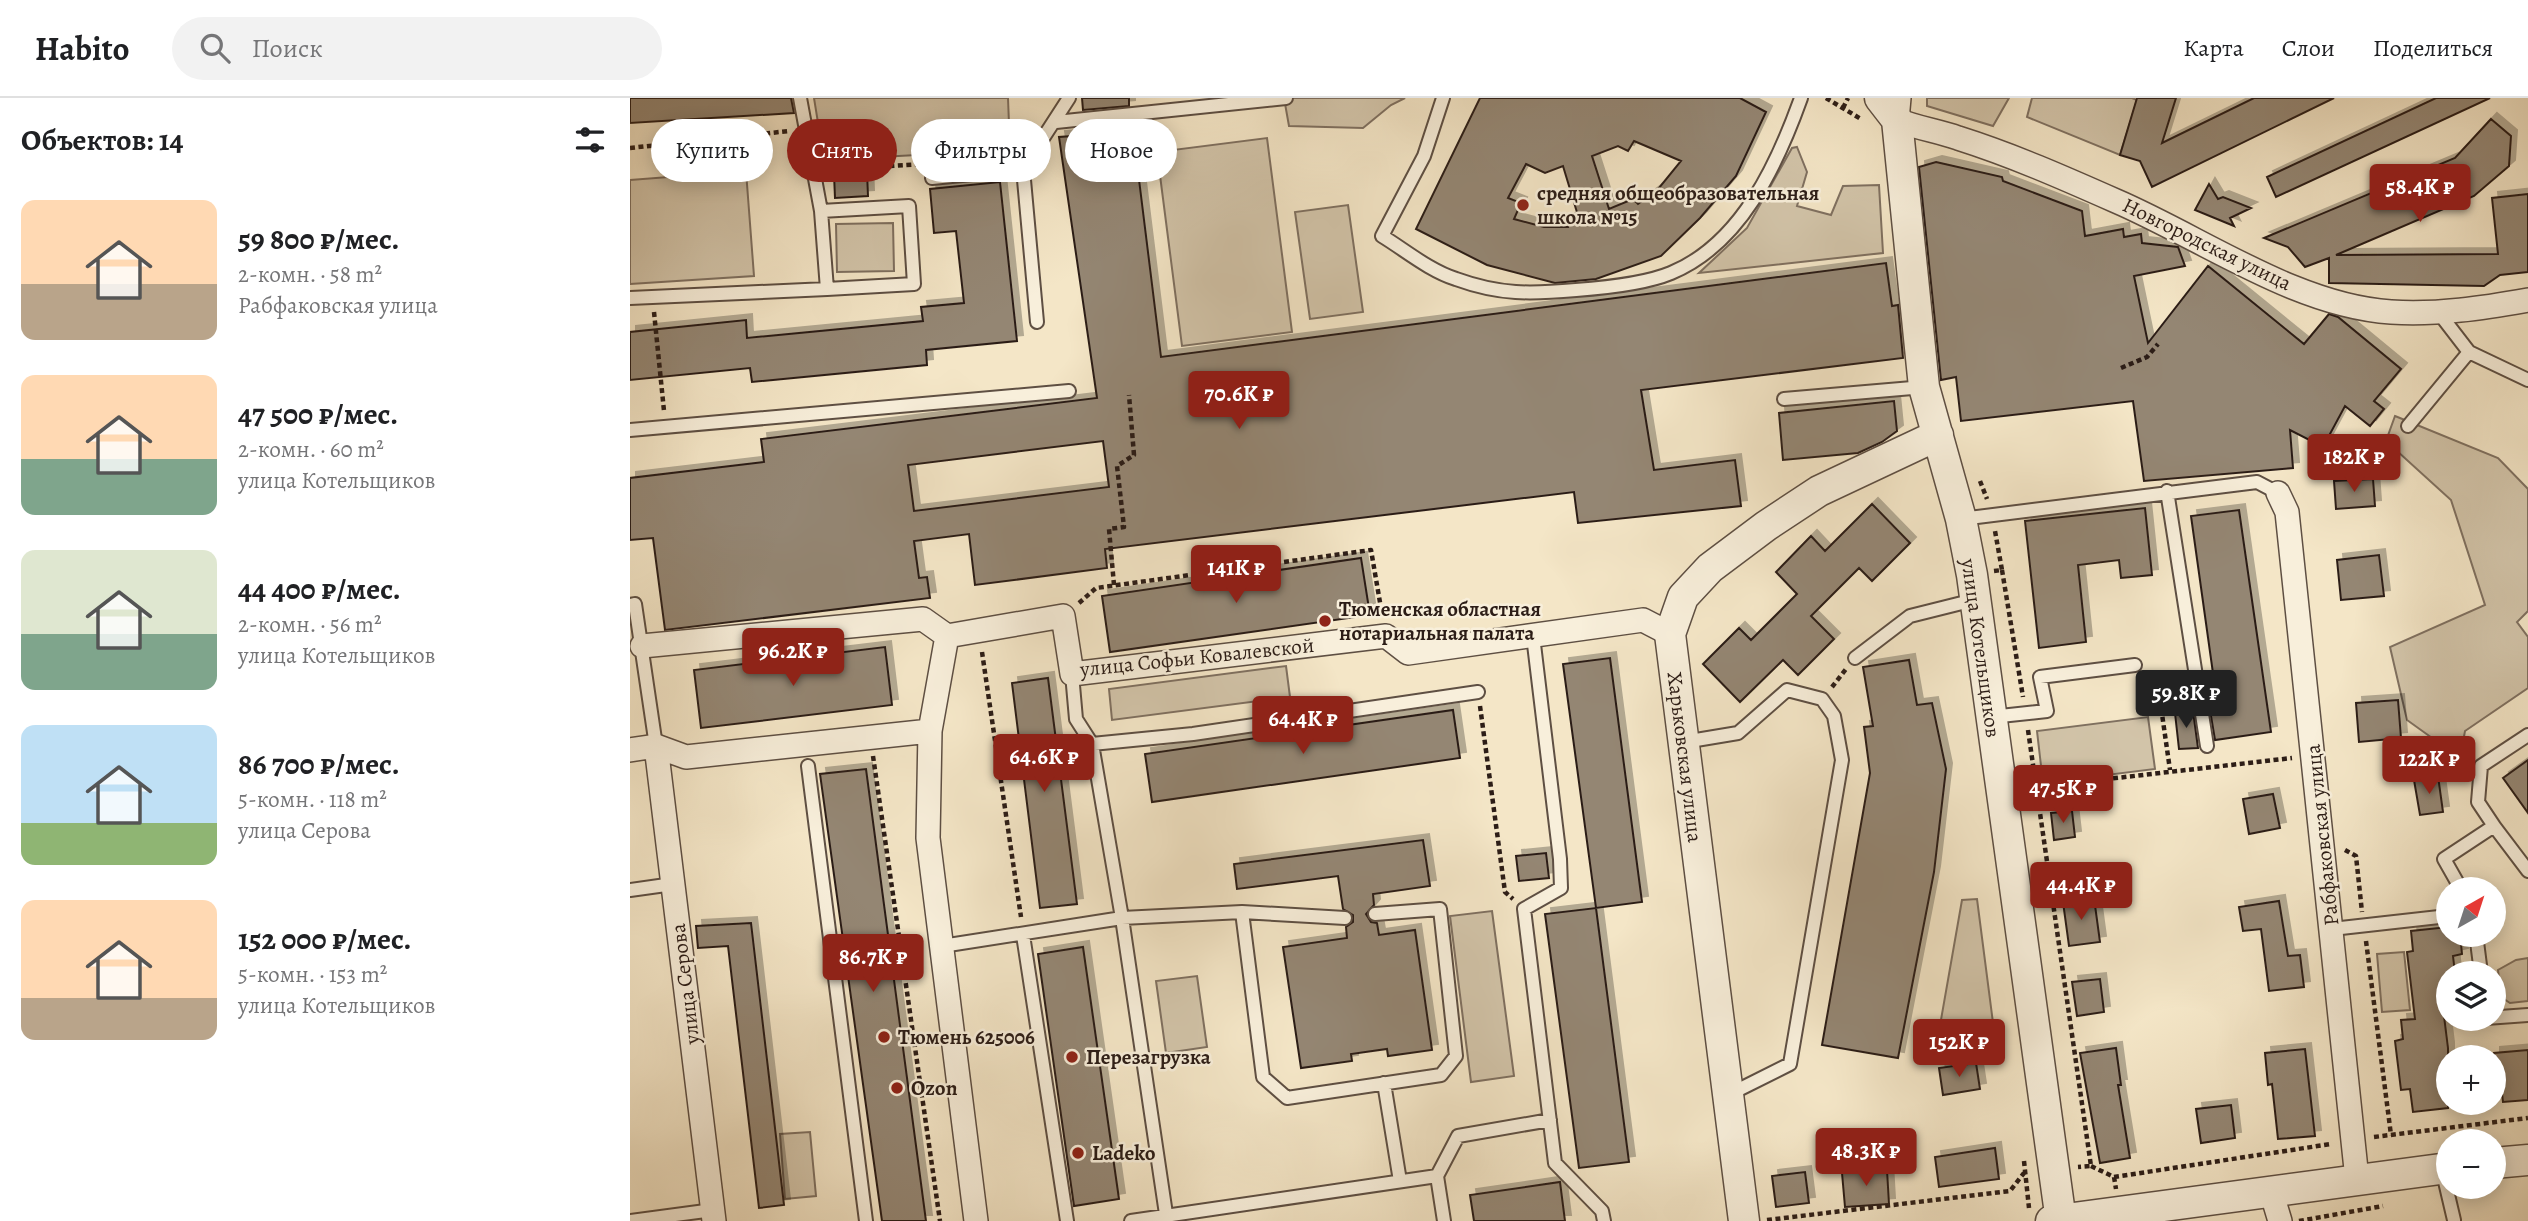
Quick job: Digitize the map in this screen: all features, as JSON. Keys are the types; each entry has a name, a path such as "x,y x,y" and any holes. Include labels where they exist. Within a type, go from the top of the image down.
{"street":[{"name":"Новгородская улица","path":"1892,105 1955,136 2034,166 2160,220 2297,288 2331,300 2389,312 2439,313 2528,300"},
{"name":"улица Котельщиков","path":"1892,105 1924,387 1961,519 1975,600 2057,1221"},
{"name":"Харьковская улица","path":"1744,1221 1670,634 1683,597 1710,568 1766,526 1819,491 1938,435"},
{"name":"Рабфаковская улица","path":"2278,493 2287,512 2357,1179"},
{"path":"642,646 923,618 947,636 1063,616"},
{"name":"улица Софьи Ковалевской","path":"1063,616 1072,674 1386,636"},
{"path":"1386,636 1408,653 1643,620 1670,634"},
{"path":"947,636 930,731 928,838 976,1221"},
{"path":"630,750 656,747 686,757 930,731"},
{"name":"улица Серова","path":"656,747 713,1216"},
{"path":"2506,1162 2528,1160"},
{"path":"2057,1221 2436,1169"},
{"path":"2271,1191 2280,1221"}],"lane":[{"path":"800,98 804,119"},
{"path":"1051,129 1069,98"},
{"path":"1056,122 1286,98"},
{"path":"1443,98 1424,156 1382,236 1454,279 1517,295 1591,289 1670,274 1707,252 1740,217 1767,178 1801,98"},
{"path":"816,182 821,211 827,289"},
{"path":"1024,182 1037,322"},
{"path":"630,298 914,285 909,206 821,211"},
{"path":"2439,313 2469,352 2528,380"},
{"path":"2408,426 2469,352"},
{"path":"1784,399 1924,387"},
{"path":"630,430 666,429 1069,391"},
{"path":"1961,519 2167,491 2257,482 2278,493"},
{"path":"2167,491 2207,746"},
{"path":"1855,658 1910,617 1975,600"},
{"path":"630,605 635,604 656,747"},
{"path":"1533,636 1560,859 1561,888 1524,909 1555,1163 1602,1211 1604,1221"},
{"path":"1991,717 2047,711 2040,677 2135,665"},
{"path":"1072,674 1076,719 1092,744 1122,918 1166,1214"},
{"path":"1683,742 1738,733 1787,690 1822,699 1834,716 1842,760 1790,1064 1728,1095"},
{"path":"1092,744 1193,734 1478,692"},
{"path":"2528,735 2481,766 2478,802 2528,872"},
{"path":"808,766 866,1221"},
{"path":"2454,877 2444,859 2494,826"},
{"path":"630,890 673,884"},
{"path":"1242,912 1263,1077 1287,1098 1441,1075 1456,1056 1440,909 1375,915"},
{"path":"942,946 1122,918 1242,912 1345,918"},
{"path":"2332,929 2436,916"},
{"path":"1023,935 1067,1221"},
{"path":"2506,1017 2528,1015"},
{"path":"1384,1083 1399,1181"},
{"path":"1444,1221 1437,1176 1458,1136 1550,1121"},
{"path":"1130,1221 1437,1176"},
{"path":"2450,1199 2454,1220"},
{"path":"630,1221 713,1216"}],"path":[{"path":"1843,108 1848,98"},
{"path":"630,148 787,132"},
{"path":"653,297 666,429"},
{"path":"2121,368 2147,357 2158,344"},
{"path":"1114,585 1110,528 1124,527 1117,466 1134,456 1129,395"},
{"path":"1063,616 1097,588 1371,550 1386,636"},
{"path":"979,629 1023,935"},
{"path":"1822,699 1855,658"},
{"path":"1478,692 1505,891 1524,909"},
{"path":"2160,700 2171,770"},
{"path":"873,752 940,1221"},
{"path":"2037,787 2313,756"},
{"path":"2338,845 2356,856 2390,1135"},
{"path":"2114,1177 2390,1135 2528,1118"}],"shaded area":[{"path":"814,98 1008,98 1009,119 911,119 911,155 897,156 897,119 817,119"},
{"path":"1284,98 1405,98 1391,105 1363,128 1289,126"},
{"path":"1927,98 2009,98 1993,126 1927,106"},
{"path":"2032,98 2137,100 2120,155 2027,117"},
{"path":"1267,138 1292,332 1182,346 1161,182 1177,182 1177,149"},
{"path":"1797,147 1807,172 1797,206 1831,215 1843,186 1879,185 1883,253 1699,273 1747,228 1792,148"},
{"path":"630,180 747,182 754,276 630,284"},
{"path":"1348,205 1363,312 1310,319 1295,212"},
{"path":"893,223 894,271 837,272 836,224"},
{"path":"2395,416 2498,458 2528,489 2528,611 2517,622 2528,637 2528,688 2465,731 2460,758 2407,720 2390,647 2485,605 2451,500 2386,441"},
{"path":"1286,666 1290,697 1112,720 1109,689"},
{"path":"2148,717 2155,769 2043,783 2037,731"},
{"path":"1977,899 1996,1046 1935,1054 1962,900"},
{"path":"1492,911 1514,1076 1471,1082 1450,916"},
{"path":"2404,952 2410,1010 2382,1012 2377,954"},
{"path":"2528,958 2528,1001 2510,1003 2506,1000 2506,966"},
{"path":"1197,976 1207,1047 1166,1053 1156,981"},
{"path":"810,1132 816,1196 785,1199 780,1134"}],"building":[{"path":"630,98 791,98 794,113 651,119 651,122 630,123"},
{"path":"1082,98 1129,98 1129,106 1083,110"},
{"path":"1480,98 1740,98 1766,112 1736,176 1700,218 1661,256 1596,279 1555,283 1487,265 1416,229","holes":["1634,141 1681,161 1659,188 1638,204 1633,199 1609,209 1592,156 1618,146 1628,151","1526,164 1545,173 1563,166 1579,219 1567,219 1568,227 1544,227 1514,219 1521,203 1508,198"]},
{"path":"2137,98 2176,98 2162,143 2254,98 2334,98 2152,187 2140,161 2120,155"},
{"path":"2436,98 2490,98 2276,197 2267,177"},
{"path":"2491,119 2511,136 2509,166 2474,196 2336,255 2498,254 2492,198 2528,194 2528,272 2500,275 2484,286 2329,283 2329,258 2305,267 2288,247 2264,238 2455,158"},
{"path":"1059,137 1065,137 1065,178"},
{"path":"1936,162 2002,177 2003,181 2082,211 2085,236 2123,229 2124,237 2141,234 2142,243 2178,247 2185,266 2134,276 2148,343 2208,266 2304,344 2329,314 2338,317 2401,369 2374,401 2384,409 2370,426 2345,406 2323,447 2290,430 2293,468 2144,481 2133,401 1961,421 1956,377 1941,380 1919,167"},
{"path":"834,182 867,182 868,196 835,198"},
{"path":"1000,182 1017,341 926,350 927,365 752,382 750,368 630,380 630,332 746,320 747,338 923,321 921,307 964,303 956,231 934,233 930,189"},
{"path":"1066,182 1139,182 1161,357 1886,263 1892,306 1898,305 1903,358 1641,390 1654,470 1735,460 1741,506 1578,523 1574,492 1105,549 1107,568 975,585 969,534 914,541 919,578 927,577 930,598 665,630 653,538 630,540 630,478 764,462 761,439 1097,398","holes":["1103,441 1109,487 914,511 908,465"]},
{"path":"2209,184 2218,199 2223,197 2251,208 2230,218 2234,226 2195,210"},
{"path":"1894,401 1897,431 1882,442 1858,453 1783,460 1779,413"},
{"path":"2373,479 2375,506 2336,509 2334,481"},
{"path":"1872,504 1910,543 1872,581 1859,568 1811,616 1834,639 1798,675 1783,660 1740,702 1703,664 1739,628 1751,640 1797,594 1776,572 1811,536 1825,551"},
{"path":"2145,508 2152,575 2121,578 2119,560 2078,565 2086,642 2039,648 2025,521"},
{"path":"2239,510 2271,732 2215,740 2210,710 2218,709 2191,516"},
{"path":"2379,555 2384,596 2341,600 2337,560"},
{"path":"1361,558 1370,615 1110,652 1102,596"},
{"path":"885,647 892,705 701,728 694,670"},
{"path":"1610,658 1642,902 1596,908 1563,664"},
{"path":"1909,660 1917,705 1932,703 1946,769 1934,872 1898,1058 1822,1045 1870,773 1864,727 1873,726 1863,667"},
{"path":"1048,678 1077,904 1040,908 1012,683"},
{"path":"2398,700 2401,738 2359,742 2356,703"},
{"path":"1453,710 1460,758 1152,802 1145,754"},
{"path":"2193,711 2198,748 2179,749 2175,713"},
{"path":"2528,760 2528,813 2503,778"},
{"path":"866,769 926,1221 882,1221 820,774"},
{"path":"2438,776 2443,812 2420,815 2414,780"},
{"path":"2273,794 2280,828 2249,834 2243,799"},
{"path":"2072,811 2075,837 2054,840 2051,813"},
{"path":"1423,840 1430,886 1373,894 1374,905 1366,914 1371,922 1377,923 1379,935 1415,930 1432,1050 1388,1056 1387,1049 1351,1054 1352,1061 1301,1068 1283,947 1347,938 1346,927 1353,922 1353,915 1343,909 1338,876 1237,889 1234,864"},
{"path":"1546,853 1549,878 1519,881 1516,856"},
{"path":"2094,898 2100,942 2069,946 2063,902"},
{"path":"2279,901 2288,956 2300,955 2304,987 2269,991 2261,929 2243,931 2239,907"},
{"path":"1596,908 1629,1162 1579,1168 1545,914"},
{"path":"751,923 784,1205 759,1208 728,946 698,948 696,926"},
{"path":"2436,928 2436,947 2461,947 2462,954 2453,956 2454,961 2436,961 2436,1031 2446,1031 2448,1045 2436,1045 2436,1109 2413,1112 2410,1089 2401,1090 2395,1041 2403,1039 2401,1020 2415,1019 2407,952 2413,951 2411,931"},
{"path":"1083,947 1119,1199 1074,1206 1038,954"},
{"path":"2100,979 2104,1012 2077,1016 2072,982"},
{"path":"2116,1048 2121,1085 2118,1085 2130,1158 2100,1163 2080,1053"},
{"path":"2305,1049 2315,1136 2278,1139 2272,1084 2268,1085 2265,1053"},
{"path":"2528,1050 2528,1100 2506,1102 2506,1052"},
{"path":"1976,1063 1980,1089 1943,1095 1939,1068"},
{"path":"2231,1105 2235,1138 2201,1143 2196,1109"},
{"path":"1995,1148 1999,1179 1939,1187 1935,1157"},
{"path":"1887,1170 1889,1204 1845,1207 1842,1173"},
{"path":"1805,1172 1809,1203 1776,1207 1772,1176"},
{"path":"1560,1182 1565,1221 1474,1221 1470,1195"}],"place":[{"name":"средняя общеобразовательная школа №15","path":"1523,205"},
{"name":"Тюменская областная нотариальная палата","path":"1325,621"},
{"name":"Тюмень 625006","path":"884,1037"},
{"name":"Перезагрузка","path":"1072,1057"},
{"name":"Ozon","path":"897,1088"},
{"name":"Ladeko","path":"1078,1153"}]}
